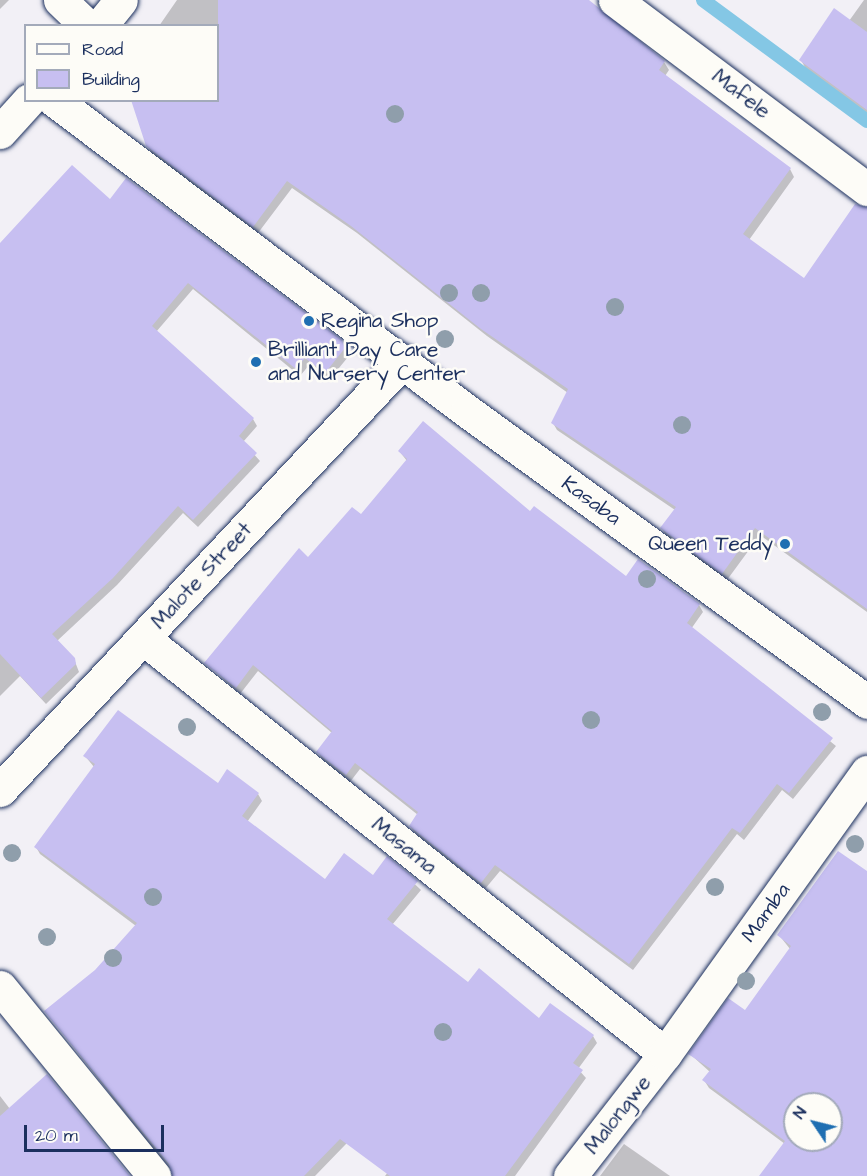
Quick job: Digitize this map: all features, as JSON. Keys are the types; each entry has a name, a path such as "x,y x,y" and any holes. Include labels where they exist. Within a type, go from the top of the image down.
{"street":[{"path":"60,0 85,24"},
{"path":"102,24 121,0"},
{"name":"Mafele","path":"615,0 867,189"},
{"path":"0,132 27,102"},
{"name":"Kasaba","path":"57,102 867,702"},
{"name":"Malote Street","path":"0,790 404,361"},
{"name":"Masama","path":"143,638 665,1054"},
{"name":"Mamba","path":"665,1054 867,772"},
{"path":"0,987 154,1176"},
{"name":"Malongwe","path":"570,1176 665,1054"}],"building":[{"path":"218,0 589,0 665,61 659,70 791,168 743,234 804,278 855,204 867,207 867,609 755,528 722,574 660,528 676,507 551,423 568,389 481,329 351,226 287,181 253,227 146,146 132,102 219,102"},
{"path":"834,8 867,32 867,110 799,60"},
{"path":"72,165 110,199 126,178 342,340 345,348 325,373 305,358 296,369 188,283 152,326 254,418 239,436 257,453 193,520 178,506 113,578 52,634 75,658 76,664 41,698 0,654 0,243"},
{"path":"423,421 530,511 534,506 626,576 638,559 700,604 687,623 833,738 789,793 777,784 740,833 732,828 629,964 495,865 481,883 409,826 418,812 355,763 346,775 316,752 332,731 253,665 236,688 204,663 299,548 308,557 352,507 361,514 407,459 398,451"},
{"path":"118,710 218,783 227,769 259,793 242,816 325,879 344,853 373,875 387,856 418,881 387,919 468,982 479,968 539,1018 550,1003 594,1035 573,1063 583,1070 505,1176 390,1176 340,1139 304,1176 172,1176 169,1164 44,1011 95,970 137,923 34,847 95,764 83,756"},
{"path":"838,851 867,871 867,1176 759,1176 783,1144 783,1152 843,1152 843,1092 783,1092 783,1140 702,1080 711,1069 688,1054 728,998 745,1010 791,946 777,935"},
{"path":"47,1074 130,1176 0,1176 0,1116"}],"waterway":[{"path":"703,0 867,121"}],"place":[{"name":"Regina Shop","path":"309,321"},
{"name":"Brilliant Day Care and Nursery Center","path":"256,362"},
{"name":"Queen Teddy","path":"785,544"}]}
